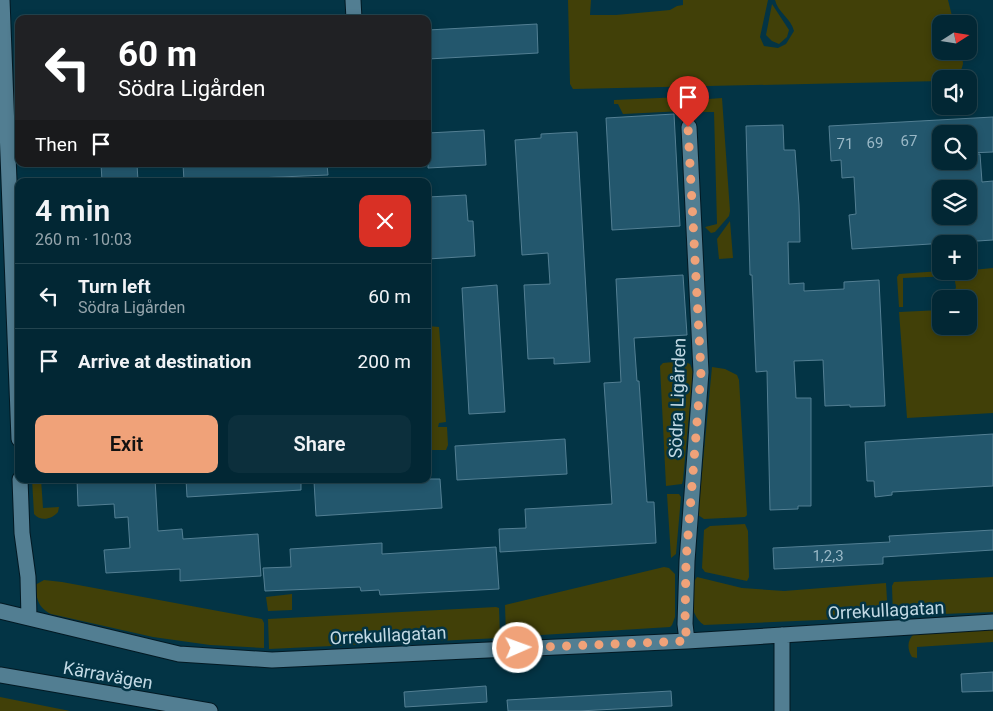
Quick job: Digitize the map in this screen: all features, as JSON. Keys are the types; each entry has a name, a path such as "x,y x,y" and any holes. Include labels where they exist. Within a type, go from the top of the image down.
{"street":[{"path":"2,0 4,109 15,351"},
{"path":"353,0 354,15"},
{"name":"Södra Ligården","path":"687,641 685,624 686,561 701,372 688,127"},
{"path":"20,483 22,533 28,577 29,618"},
{"name":"Orrekullagatan","path":"0,611 180,654 272,660 687,641 993,622"},
{"path":"782,635 782,711"},
{"name":"Kärravägen","path":"0,675 210,711"}],"shaded area":[{"path":"568,0 591,0 590,15 616,15 670,10 683,5 683,0 768,0 760,37 764,46 778,48 786,44 794,31 775,0 948,0 952,15 932,15 932,60 963,60 963,64 961,70 932,70 932,81 573,89 570,84"},
{"path":"772,4 789,30 787,37 779,44 772,41 766,35"},
{"path":"682,97 683,111 623,114 618,104 614,104 614,100"},
{"path":"722,98 730,211 729,216 715,232 711,233 705,227 717,224 714,112 696,112 695,100"},
{"path":"730,221 733,258 719,259 717,239"},
{"path":"993,268 993,413 907,418 899,312 932,310 932,335 977,335 977,290 955,290 955,280 977,280 977,270"},
{"path":"932,272 932,277 903,278 903,307 899,307 897,277 899,274"},
{"path":"431,326 439,327 446,422 439,423 438,427 447,427 448,445 446,450 431,450"},
{"path":"683,361 690,364 693,372 683,480 682,484 666,486 660,366 663,363"},
{"path":"712,367 725,369 737,375 739,380 747,515 745,517 704,519 698,515"},
{"path":"32,483 41,483 43,508 59,507 58,512 46,519 34,514"},
{"path":"667,494 679,494 681,497 676,554 671,558"},
{"path":"745,524 748,531 749,577 747,581 705,572 702,568 704,530 710,526"},
{"path":"664,567 669,568 675,574 675,617 670,627 509,637 506,635 505,605"},
{"path":"697,577 742,588 784,591 886,583 888,617 704,625 696,616 691,596"},
{"path":"993,577 993,612 893,616 892,586 894,582"},
{"path":"44,580 262,619 264,623 264,648 210,645 153,637 51,614 40,605 36,594 35,585"},
{"path":"292,594 292,610 268,611 266,597"},
{"path":"499,608 500,638 269,649 268,619"},
{"path":"993,629 993,642 917,647 917,658 912,657 909,651 909,642 914,634"},
{"path":"0,697 70,711 0,711"}],"building":[{"path":"537,24 538,53 431,59 431,30"},
{"path":"674,114 680,226 612,230 606,118"},
{"path":"993,117 993,152 977,153 977,125 932,125 932,170 977,170 977,154 980,154 982,182 993,181 993,240 977,241 977,235 932,235 932,244 852,249 849,215 856,214 854,177 842,178 841,160 831,161 829,126"},
{"path":"783,125 784,150 795,150 799,205 800,242 788,242 789,284 804,283 804,291 844,289 844,282 879,280 885,406 825,406 823,360 794,361 796,398 811,398 811,506 798,506 798,509 770,510 767,371 756,372 752,275 750,275 746,126"},
{"path":"484,130 486,165 428,168 431,167 431,133"},
{"path":"577,132 590,362 554,364 554,358 528,359 524,285 550,284 548,253 522,255 515,140 541,138 541,134"},
{"path":"101,167 137,167 138,178 102,178"},
{"path":"183,167 327,167 328,175 256,178 184,178"},
{"path":"466,195 468,221 473,221 475,256 431,259 431,197"},
{"path":"683,275 687,335 634,338 637,381 639,381 647,502 654,502 656,543 500,552 499,529 526,528 525,509 612,504 604,383 621,382 616,279"},
{"path":"497,285 505,412 469,414 462,288"},
{"path":"993,434 993,486 892,492 892,495 875,497 874,481 867,481 865,442"},
{"path":"565,439 567,474 457,480 455,446"},
{"path":"431,479 440,479 442,508 316,516 314,483 431,483"},
{"path":"77,483 155,483 158,531 182,529 183,539 258,534 261,576 180,581 180,569 106,573 104,550 130,548 128,517 115,518 114,504 78,506"},
{"path":"186,483 301,483 301,490 187,497"},
{"path":"993,530 993,550 883,557 883,564 774,569 773,548 890,542 889,536"},
{"path":"382,543 382,554 496,547 499,589 380,595 379,590 361,591 360,587 265,591 263,568 291,567 290,549"},
{"path":"993,672 993,691 962,692 961,674"},
{"path":"486,686 487,702 405,707 404,692"},
{"path":"671,691 672,706 579,711 508,711 507,700"}],"route":[{"path":"518,648 687,641 685,624 686,561 701,372 688,127"}]}
